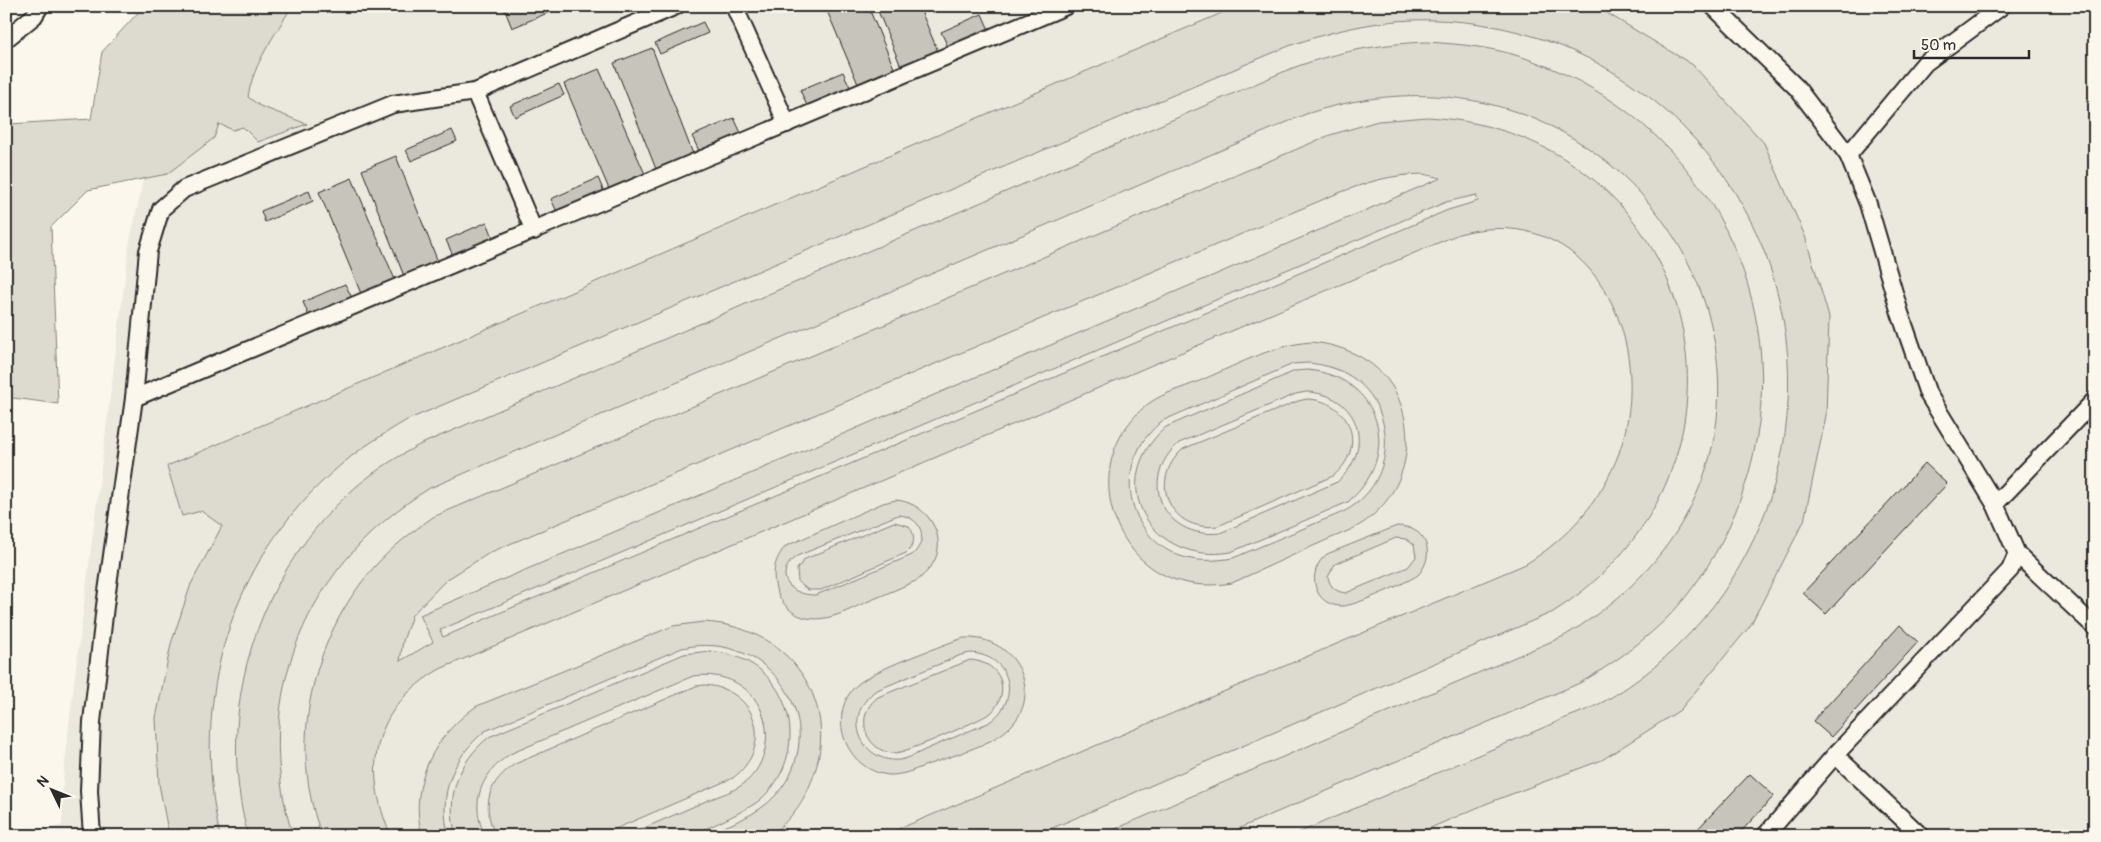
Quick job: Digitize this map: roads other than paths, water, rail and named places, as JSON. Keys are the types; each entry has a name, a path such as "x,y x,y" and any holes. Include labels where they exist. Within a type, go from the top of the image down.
{"street":[{"path":"6,39 34,16 40,6"},
{"path":"92,836 89,790 92,722 105,606 134,398 148,251 162,209 184,190 393,104 475,92 676,6"},
{"path":"734,6 787,124"},
{"path":"134,398 787,124 1033,13 1066,6"},
{"path":"1713,6 1797,88 1848,155 1868,204 1900,313 1928,394 1995,504 2017,554 2095,627"},
{"path":"1848,155 1925,63 2002,6"},
{"path":"475,92 534,231"},
{"path":"1995,504 2095,400"},
{"path":"1765,836 1834,755 2010,570 2017,554"},
{"path":"1834,755 1921,836"}]}
